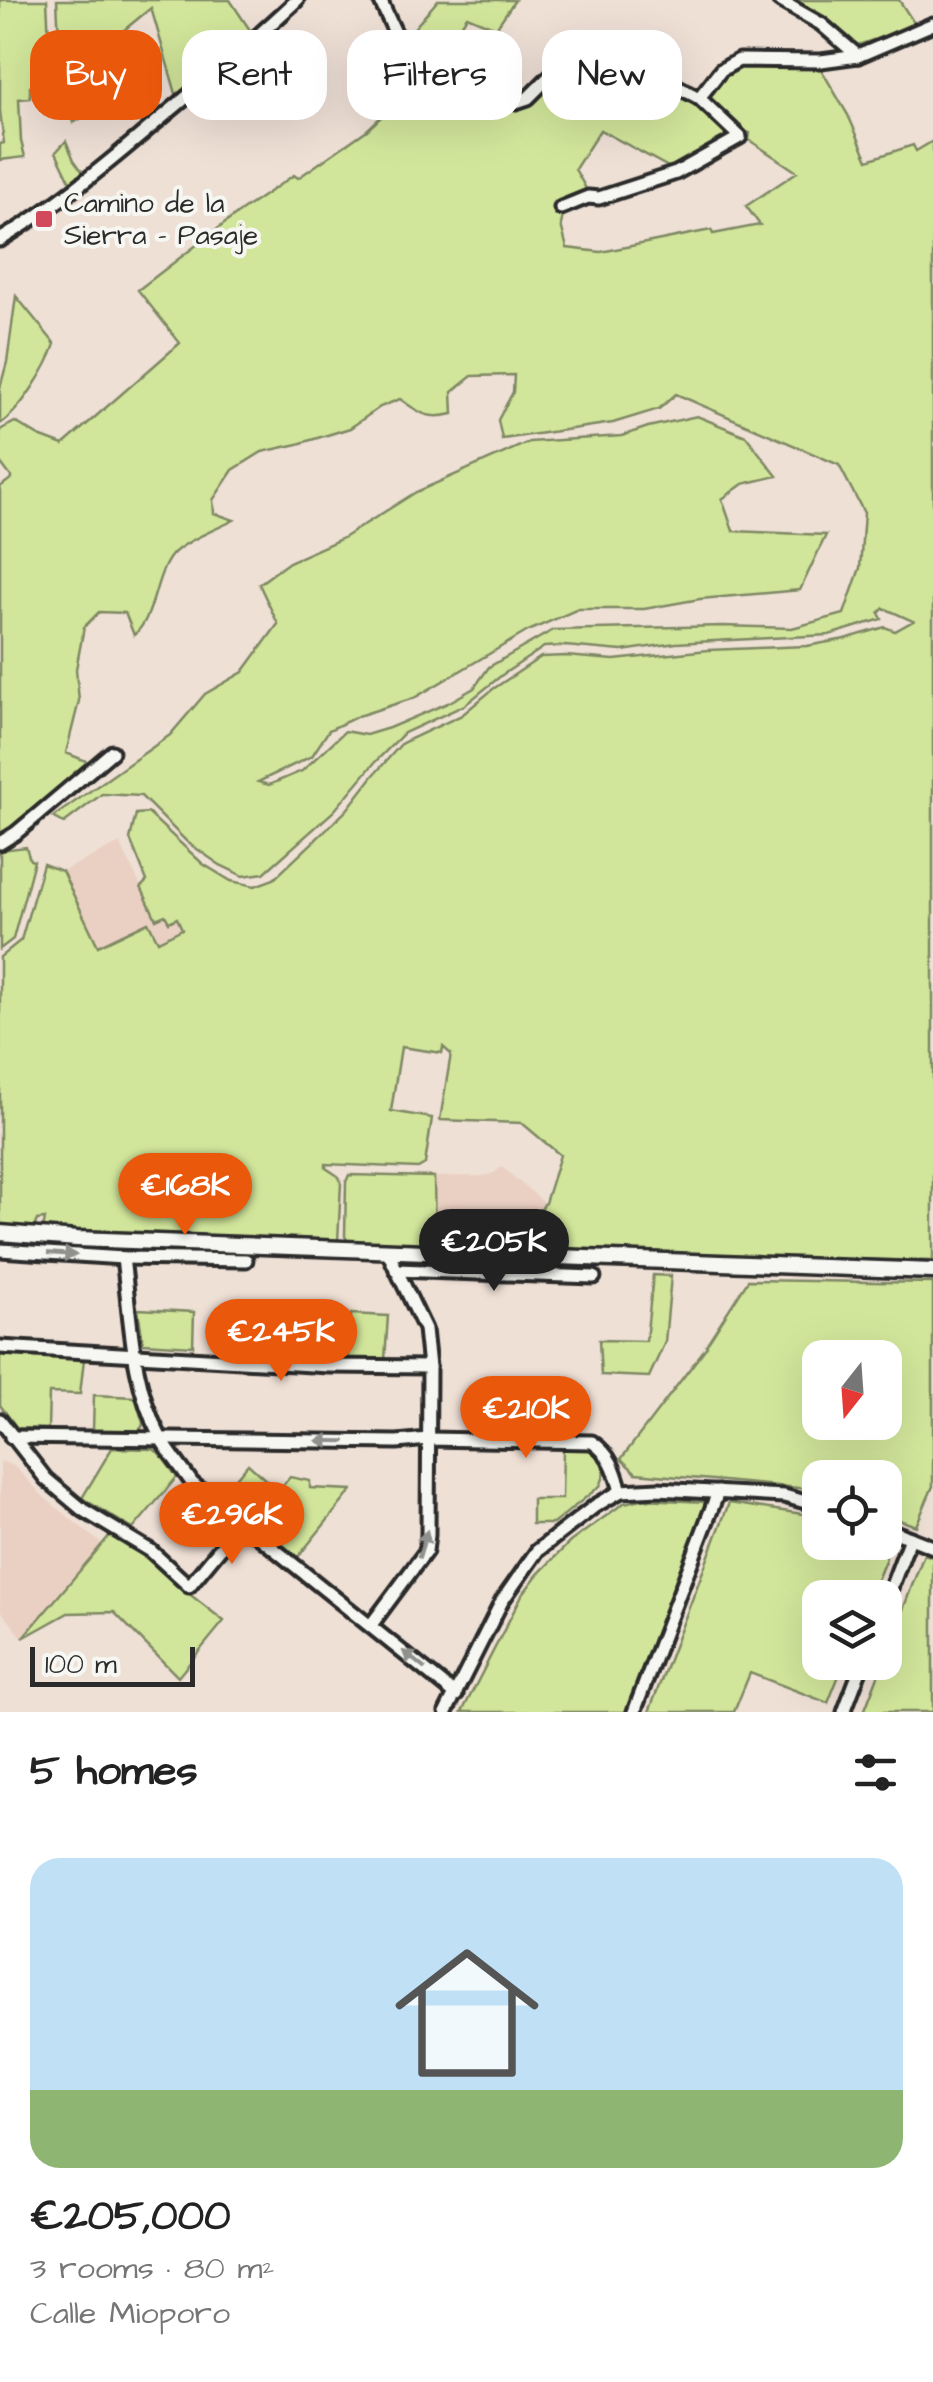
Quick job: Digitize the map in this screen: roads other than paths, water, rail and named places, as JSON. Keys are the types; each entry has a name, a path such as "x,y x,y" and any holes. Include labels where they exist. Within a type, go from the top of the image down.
{"street":[{"path":"0,240 91,177 234,59 298,0"},
{"path":"380,0 406,50 516,102 528,98 587,39 699,98 740,138 676,173 560,208"},
{"path":"779,0 821,24 858,56"},
{"path":"699,98 721,70 739,60 821,61 858,56 933,24"},
{"path":"0,844 112,752"},
{"path":"0,1233 933,1271"},
{"path":"0,1250 246,1260"},
{"path":"371,1625 426,1551 428,1535 429,1367 425,1330 387,1250"},
{"path":"123,1258 142,1396 161,1439 192,1483 456,1695"},
{"path":"396,1270 594,1278"},
{"path":"0,1347 328,1366 429,1367"},
{"path":"0,1420 46,1479 83,1510 151,1550 189,1586 242,1522"},
{"path":"11,1437 592,1442 613,1462 621,1491"},
{"path":"446,1712 502,1602 537,1551 621,1491 718,1492 784,1496 802,1501"},
{"path":"634,1712 718,1492"},
{"path":"902,1535 933,1547"},
{"path":"894,1580 910,1538"},
{"path":"844,1712 856,1680"}],"place":[{"name":"Camino de la Sierra - Pasaje","path":"44,219"}]}
